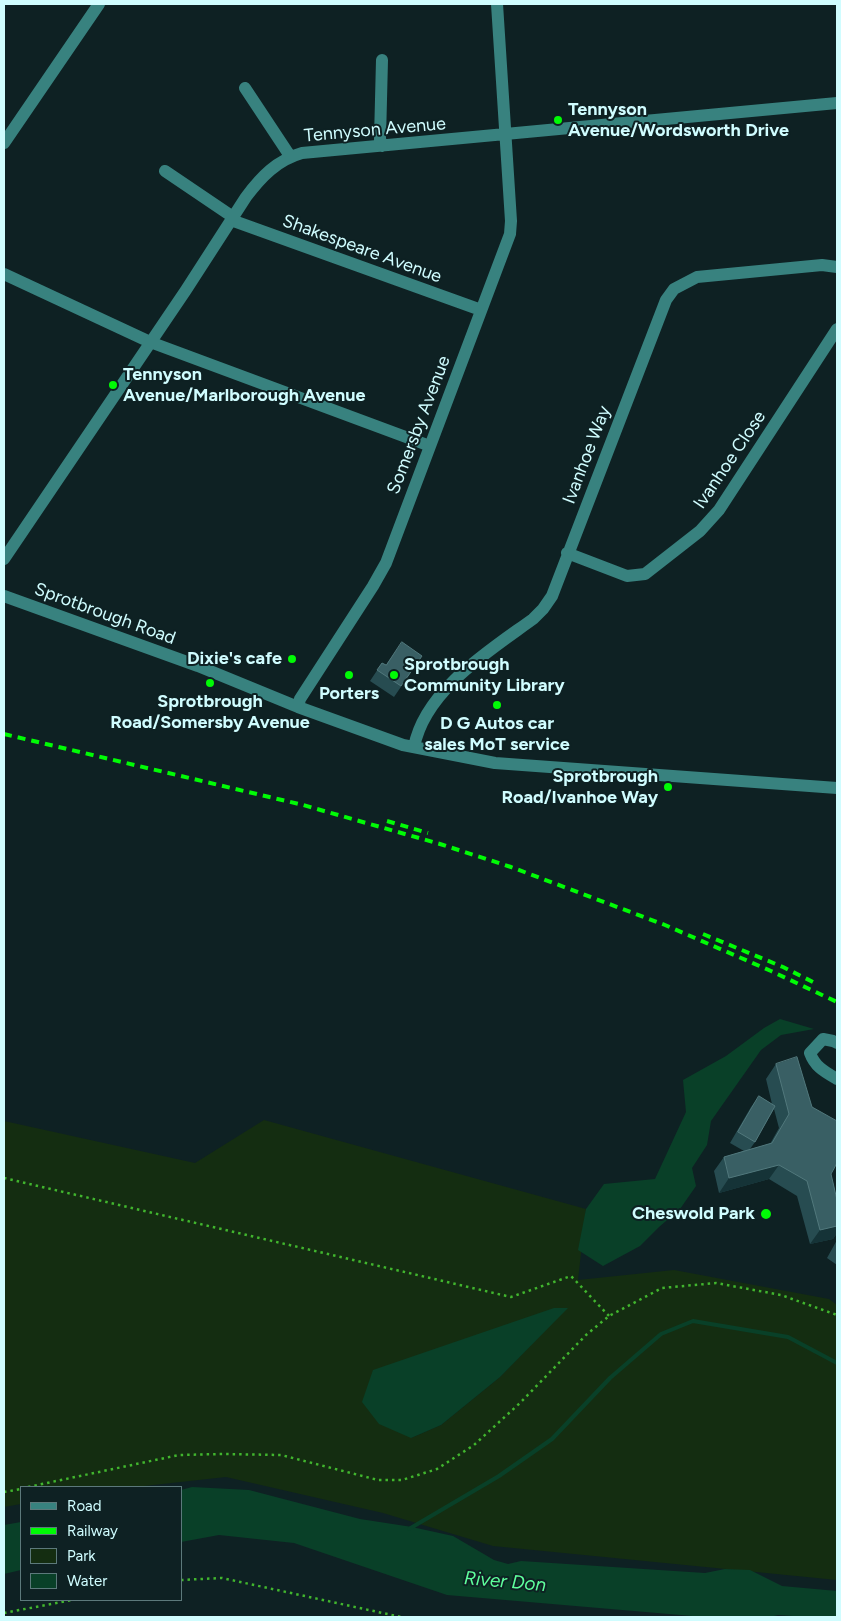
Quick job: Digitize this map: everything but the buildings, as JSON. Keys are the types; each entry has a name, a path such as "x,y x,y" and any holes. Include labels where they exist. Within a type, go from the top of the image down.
{"street":[{"path":"4,143 99,4"},
{"name":"Somersby Avenue","path":"298,707 300,699 386,563 510,234 511,221 497,4"},
{"path":"382,60 380,139 382,146"},
{"path":"245,88 290,156"},
{"name":"Tennyson Avenue","path":"4,559 256,184 279,162 290,156 302,153 837,103"},
{"name":"Shakespeare Avenue","path":"165,171 232,219 481,310"},
{"name":"Ivanhoe Way","path":"414,747 418,731 428,712 461,672 533,619 552,596 666,300 674,289 697,277 822,265 837,267"},
{"path":"4,274 150,342 430,446"},
{"name":"Ivanhoe Close","path":"567,553 627,576 636,576 645,574 700,531 719,510 837,329"},
{"name":"Sprotbrough Road","path":"4,596 198,666 298,707 403,745 495,763 837,788"},
{"path":"837,1043 833,1040 823,1040 810,1053 813,1062 819,1068 837,1079"}],"path":[{"path":"4,1178 510,1297 571,1276 610,1316"},
{"path":"33,1486 179,1455 223,1454 281,1455 378,1480 402,1480 436,1468 474,1445 520,1403 586,1335 610,1316 662,1288 716,1283 781,1295 837,1315"},
{"path":"4,1492 20,1489"},
{"path":"182,1580 222,1578 401,1617"},
{"path":"4,1613 67,1601"}],"green space":[{"path":"264,1120 586,1209 578,1280 674,1270 829,1299 837,1305 837,1580 493,1546 383,1513 226,1477 144,1486 20,1486 20,1504 4,1507 4,1121 195,1163","holes":["567,1308 500,1377 441,1425 411,1438"]}],"water":[{"path":"780,1019 814,1029 781,1035 761,1050 711,1121 707,1145 692,1168 696,1186 680,1209 640,1246 603,1266 578,1250 586,1209 604,1184 655,1179 686,1112 683,1080 726,1056 764,1028"},
{"path":"554,1308 568,1308 500,1377 441,1425 411,1438 379,1424 362,1402 373,1370"},
{"name":"River Don","path":"192,1487 249,1490 360,1519 453,1536 494,1560 508,1564 521,1561 705,1573 725,1569 750,1570 782,1586 837,1591 837,1617 778,1615 770,1617 704,1617 447,1595 294,1543 219,1535 182,1542 182,1490"},
{"path":"20,1522 20,1570 4,1574 4,1525"}],"waterway":[{"path":"409,1529 499,1476 552,1439 610,1378 661,1334 693,1321 788,1337 837,1363"}],"railway":[{"path":"4,734 303,805 440,844 511,867 665,925 837,1002"},
{"path":"387,821 428,833"},
{"path":"703,934 783,967 817,984"}],"place":[{"name":"Tennyson Avenue/Wordsworth Drive","path":"558,120"},
{"name":"Tennyson Avenue/Marlborough Avenue","path":"113,385"},
{"name":"Dixie's cafe","path":"292,659"},
{"name":"Porters","path":"349,675"},
{"name":"Sprotbrough Community Library","path":"394,675"},
{"name":"Sprotbrough Road/Somersby Avenue","path":"210,683"},
{"name":"D G Autos car sales MoT service","path":"497,705"},
{"name":"Sprotbrough Road/Ivanhoe Way","path":"668,787"},
{"name":"Cheswold Park","path":"766,1214"}]}
